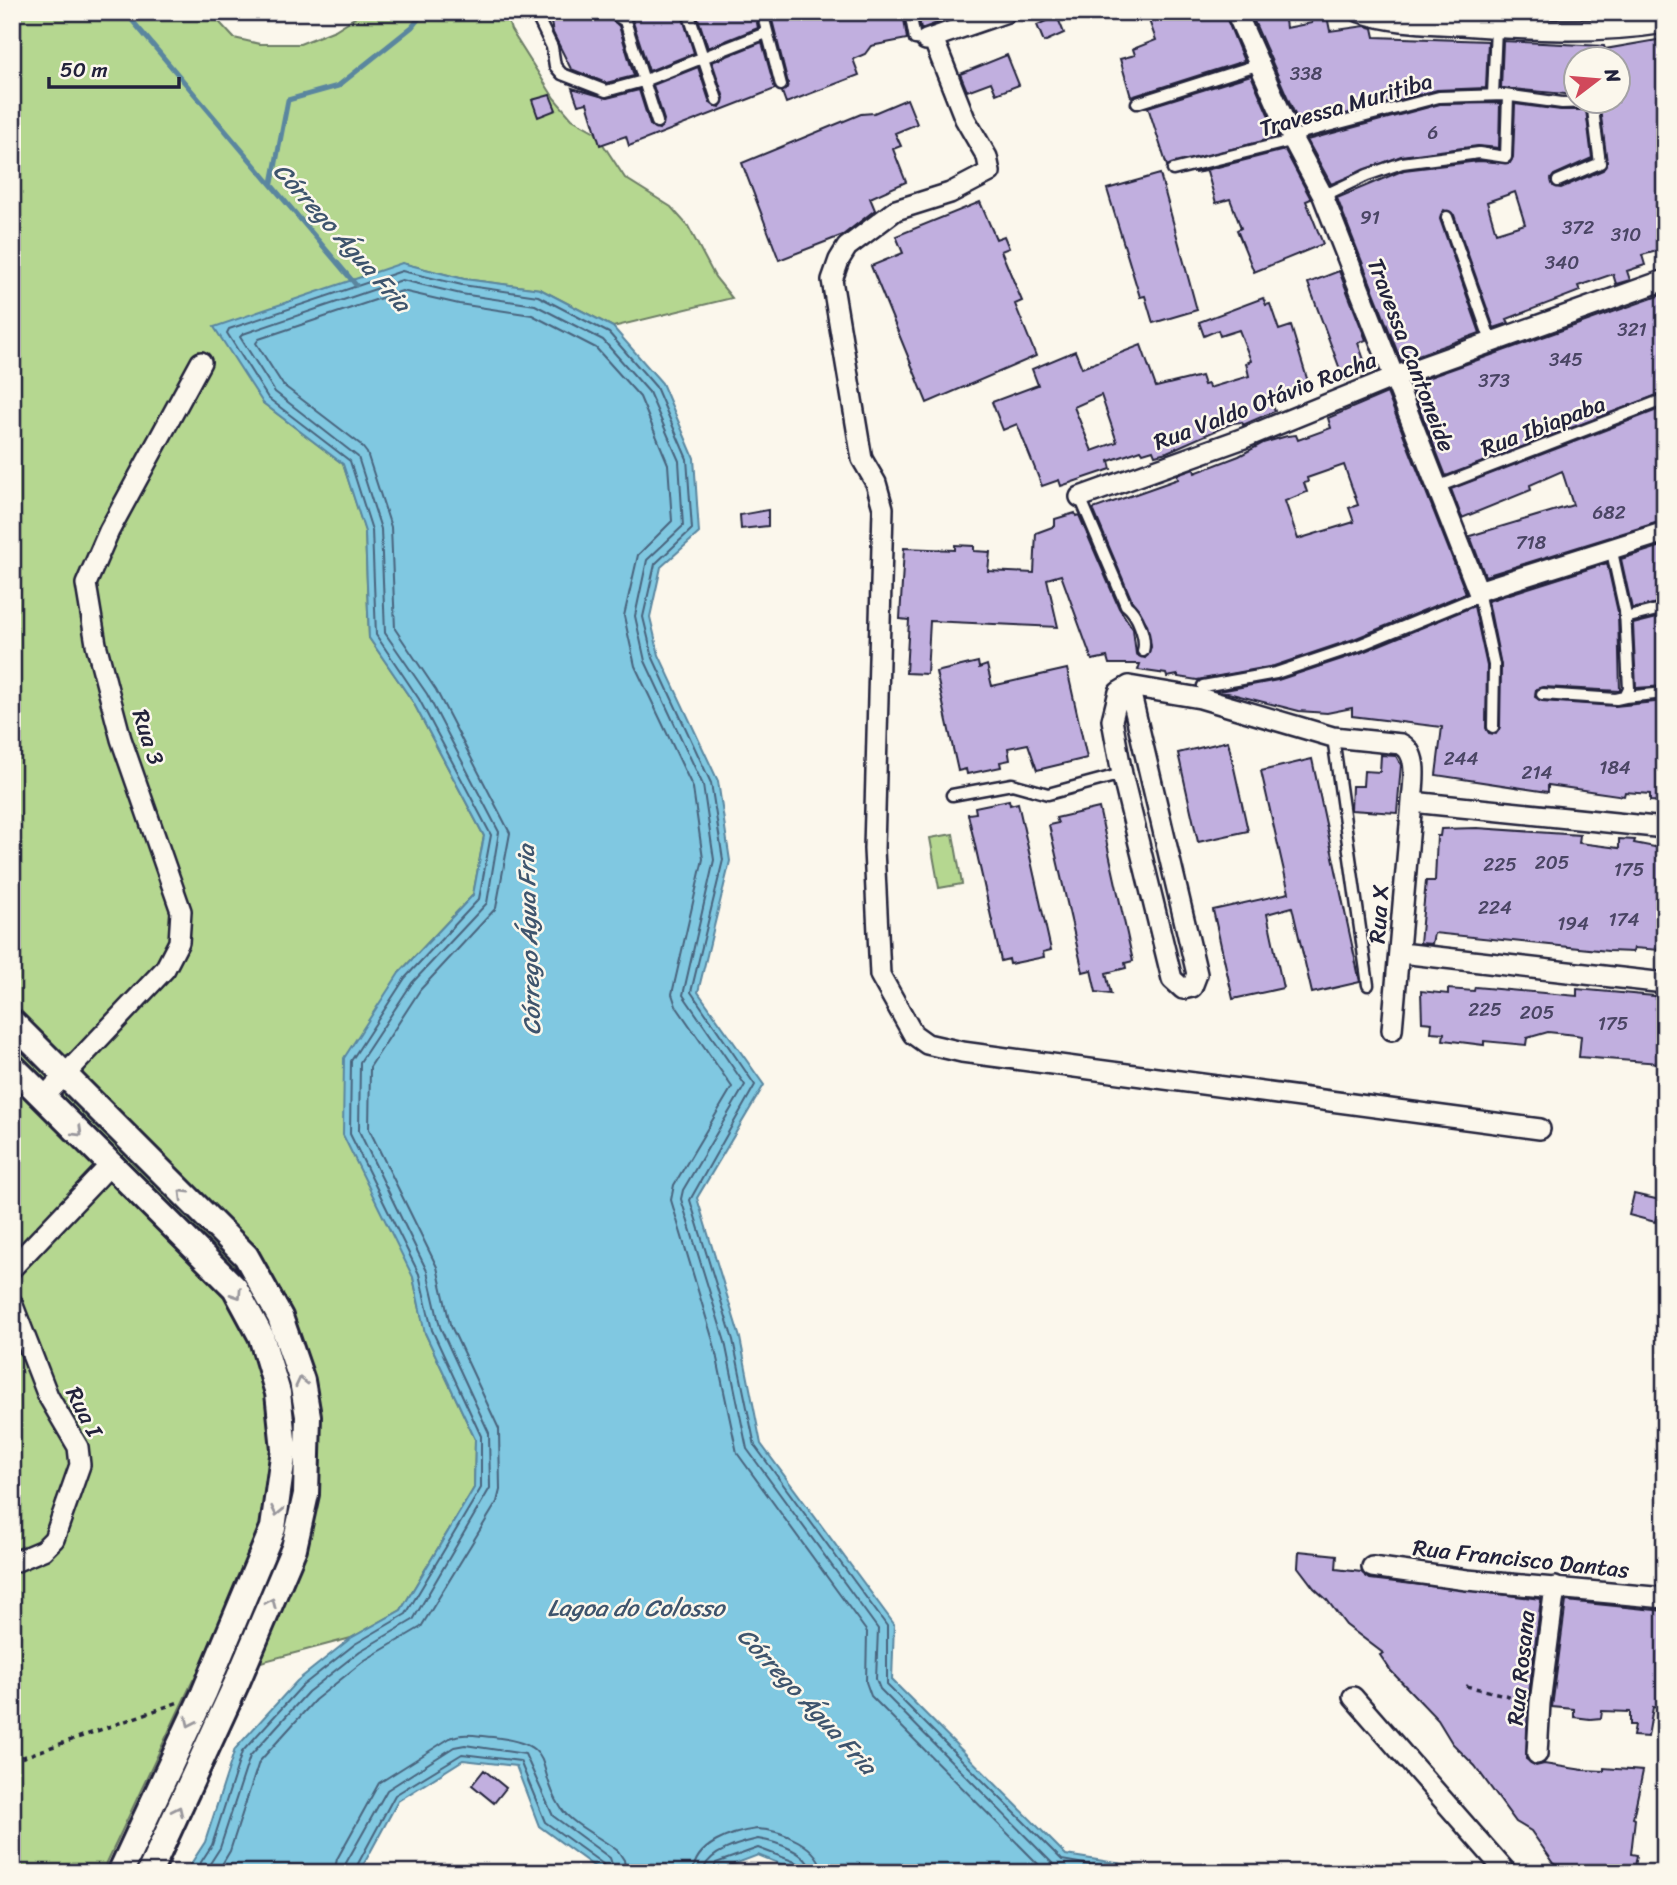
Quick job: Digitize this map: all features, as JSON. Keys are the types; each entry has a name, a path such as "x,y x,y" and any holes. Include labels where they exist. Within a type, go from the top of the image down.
{"street":[{"path":"1007,12 929,39 965,119 987,157 990,172 950,192 896,210 847,247 832,280 862,458 865,469 876,483 883,508 874,849 880,975 890,997 913,1034 927,1044 962,1052 1540,1129"},
{"name":"Travessa Cantoneide","path":"1236,12 1293,139 1323,196 1435,488 1478,591"},
{"path":"1360,12 1400,21 1496,28 1612,30 1665,23"},
{"name":"Rua Valdo Otávio Rocha","path":"1080,497 1244,438 1491,341 1665,280"},
{"name":"Rua 3","path":"43,1098 165,969 179,942 181,911 121,738 96,643 86,584 109,531 201,362"},
{"path":"1478,591 1665,532"},
{"path":"1129,686 1197,974 1197,981 1192,987 1177,987 1172,979 1122,774 1112,720 1119,692 1129,686 1201,692 1333,737"},
{"name":"Rua X","path":"1333,737 1407,747 1413,760 1401,953 1392,1030"},
{"path":"1412,802 1665,828"},
{"path":"1401,953 1665,983"},
{"path":"12,1022 256,1270 292,1347 308,1416 306,1494 294,1548 237,1682 149,1873"},
{"path":"12,1066 235,1288 261,1336 278,1393 284,1449 279,1502 273,1528 204,1693 120,1873"},
{"path":"12,1268 111,1164"},
{"name":"Rua I","path":"12,1303 48,1396 78,1447 80,1465 54,1539 36,1553 12,1563"},
{"name":"Rua Francisco Dantas","path":"1372,1567 1665,1598"},
{"name":"Rua Rosana","path":"1537,1754 1540,1703 1555,1587"},
{"path":"1353,1697 1507,1873"}],"lane":[{"path":"535,12 552,47 555,66 562,74 606,91 643,81 766,33"},
{"path":"611,12 625,21 657,122"},
{"path":"688,12 717,100"},
{"path":"762,12 781,85"},
{"path":"909,12 915,39 929,39"},
{"path":"1493,95 1496,28"},
{"path":"1137,103 1261,64"},
{"name":"Travessa Muritiba","path":"1173,170 1439,97 1493,95 1562,103 1591,102 1600,163 1558,181"},
{"path":"1323,196 1367,175 1402,163 1479,153 1506,157 1508,96"},
{"path":"1447,217 1491,341"},
{"name":"Rua Ibiapaba","path":"1435,488 1665,399"},
{"path":"1080,497 1126,605 1132,610 1137,621 1145,644 1143,651"},
{"path":"1611,547 1625,618 1630,686 1625,697"},
{"path":"1201,692 1276,673 1357,646 1472,599 1478,591"},
{"name":"Travessa Cantoneide","path":"1478,591 1494,665 1493,727"},
{"path":"1625,618 1665,608"},
{"path":"1542,694 1608,699 1665,693"},
{"path":"1333,737 1368,985"},
{"path":"952,796 1012,784 1048,794 1122,774"}],"path":[{"path":"1466,1686 1540,1703"},
{"path":"12,1761 204,1693"}],"green space":[{"path":"12,12 210,12 234,38 260,44 300,44 335,30 364,12 505,12 511,30 554,98 572,119 595,132 625,178 671,207 688,226 715,277 732,298 613,327 540,289 464,279 402,263 263,403 343,464 365,531 369,638 413,702 484,836 473,895 399,973 413,1277 425,1333 475,1439 474,1488 401,1610 351,1638 193,1680 102,1873 12,1873"},
{"path":"953,834 962,884 939,888 930,838"}],"water":[{"name":"Lagoa do Colosso","path":"402,263 464,279 540,289 613,327 662,383 694,458 699,533 661,567 650,617 659,655 718,781 730,861 698,992 764,1085 697,1198 740,1338 761,1444 894,1624 892,1680 1066,1855 1179,1873 803,1873 758,1855 711,1873 603,1873 539,1826 516,1766 463,1760 398,1801 359,1873 185,1873 205,1842 235,1749 297,1681 351,1638 401,1610 474,1488 475,1439 425,1333 413,1277 343,1135 344,1058 399,973 473,895 484,836 413,702 369,638 365,532 343,464 263,403 214,327"}],"building":[{"path":"549,12 604,12 619,26 634,76 606,83 571,69 553,33"},
{"path":"625,12 681,12 694,53 649,71 632,19"},
{"path":"696,12 755,12 758,28 708,48"},
{"path":"770,12 903,12 907,39 871,46 865,54 853,59 859,75 786,103 782,92 788,83"},
{"path":"918,12 945,12 948,19 921,29"},
{"path":"1146,12 1224,12 1244,61 1131,97 1120,59 1135,55 1133,49 1156,40"},
{"path":"1250,12 1284,12 1286,28 1312,23 1312,18 1327,16 1330,31 1365,26 1373,28 1375,37 1488,41 1486,88 1437,90 1300,126"},
{"path":"1057,16 1064,33 1044,42 1037,25"},
{"path":"1663,39 1665,249 1642,255 1645,265 1627,271 1630,280 1616,284 1613,274 1578,286 1580,291 1507,319 1509,323 1494,328 1454,215 1444,210 1440,219 1480,333 1401,361 1337,198 1404,170 1479,161 1510,163 1513,157 1515,104 1562,110 1562,116 1587,116 1592,158 1554,175 1551,179 1553,186 1561,188 1603,170 1607,162 1601,116 1632,116 1632,46 1622,46","holes":["1515,192 1525,224 1496,233 1487,202"]},
{"path":"1503,41 1604,46 1562,46 1562,94 1501,88"},
{"path":"762,42 775,89 629,146 626,136 600,145 587,103 578,105 572,88 607,98 639,90 650,125 659,129 664,120 653,85 698,67 710,103 720,107 724,98 712,62"},
{"path":"1007,55 1019,85 996,94 991,82 967,91 960,74"},
{"path":"1251,75 1278,137 1167,166 1148,107"},
{"path":"550,95 556,110 538,117 532,100"},
{"path":"907,99 917,124 895,133 901,146 893,149 906,182 870,198 875,210 843,235 779,260 742,163 861,114 874,113"},
{"path":"1500,103 1499,148 1478,146 1401,156 1331,184 1307,140 1440,104"},
{"path":"1285,150 1311,199 1306,201 1323,244 1254,272 1237,230 1241,228 1230,199 1216,203 1207,171 1194,173"},
{"path":"1160,174 1197,310 1153,323 1145,296 1140,297 1107,189"},
{"path":"980,202 996,239 1004,236 1009,248 1001,251 1022,301 1015,304 1036,356 927,403 871,266 903,253 896,236"},
{"path":"1339,271 1366,340 1358,343 1368,371 1344,380 1308,283"},
{"path":"1661,295 1665,315 1665,392 1446,476 1410,384"},
{"path":"1263,298 1266,305 1270,304 1279,330 1291,326 1308,389 1271,401 1275,411 1243,425 1242,422 1233,423 1155,455 1153,450 1143,453 1141,450 1109,461 1111,469 1061,486 1059,480 1042,486 1017,424 1003,430 992,402 1038,385 1032,369 1075,351 1082,368 1141,345 1156,387 1201,376 1204,385 1208,384 1209,388 1249,376 1246,363 1251,361 1239,330 1220,336 1218,330 1204,336 1199,322","holes":["1101,395 1117,442 1092,451 1074,407"]},
{"path":"1387,393 1466,593 1354,639 1274,666 1197,680 1138,670 1140,664 1109,664 1107,657 1092,660 1061,575 1047,579 1058,627 930,621 927,674 906,673 909,620 900,619 904,548 955,550 955,545 974,546 974,551 990,552 988,571 1034,573 1036,533 1055,526 1055,519 1075,513 1076,516 1079,515 1119,608 1133,629 1136,654 1145,658 1151,647 1147,624 1132,601 1093,509 1178,479 1177,475 1194,469 1195,473 1239,456 1263,443 1296,435 1298,440 1331,428 1328,418","holes":["1344,465 1358,505 1349,508 1354,522 1298,539 1285,501 1307,492 1304,483 1308,482 1307,478"]},
{"path":"1665,407 1665,520 1485,576 1470,536 1573,505 1562,471 1530,485 1531,490 1462,518 1451,489"},
{"path":"768,510 768,526 741,529 740,515"},
{"path":"1665,545 1665,601 1632,609 1621,559"},
{"path":"1607,563 1618,612 1620,691 1543,687 1536,689 1535,697 1542,701 1615,706 1665,701 1665,802 1650,801 1650,794 1625,792 1624,796 1548,785 1548,792 1436,775 1442,727 1352,716 1352,708 1327,713 1299,711 1220,691 1278,680 1360,653 1474,606 1487,666 1486,728 1489,733 1496,734 1500,727 1501,665 1488,601"},
{"path":"1665,616 1665,686 1636,688 1633,624"},
{"path":"978,662 979,668 987,665 992,686 1067,669 1087,758 1037,770 1028,744 1008,748 1010,760 1000,762 1001,767 967,774 966,769 958,771 936,672"},
{"path":"1228,741 1248,831 1198,842 1178,753"},
{"path":"1381,755 1396,756 1401,765 1397,813 1351,810 1352,786 1363,786 1364,771 1380,772"},
{"path":"1312,759 1360,982 1312,993 1292,907 1267,914 1283,988 1233,999 1213,910 1289,893 1261,771"},
{"path":"1009,800 1010,805 1018,803 1051,950 1043,952 1044,957 1010,964 1009,959 1001,961 968,814 976,813 975,807"},
{"path":"1099,808 1133,961 1125,963 1126,968 1106,973 1111,994 1096,992 1091,970 1083,972 1049,825 1058,823 1056,818"},
{"path":"1477,828 1580,835 1579,843 1619,848 1619,839 1635,840 1634,843 1665,849 1665,945 1660,945 1660,950 1634,948 1633,952 1608,951 1434,933 1432,944 1420,943 1426,881 1435,881 1437,836 1440,836 1441,829"},
{"path":"1475,987 1577,996 1577,989 1665,997 1665,1044 1661,1044 1660,1063 1579,1057 1581,1036 1548,1032 1527,1038 1526,1045 1484,1041 1484,1045 1443,1040 1444,1033 1431,1032 1432,1023 1422,1022 1421,991 1448,994 1448,989 1474,991"},
{"path":"1634,1194 1660,1200 1655,1222 1629,1215"},
{"path":"1299,1551 1337,1555 1336,1569 1361,1572 1370,1579 1541,1599 1528,1702 1526,1759 1536,1766 1544,1764 1583,1770 1604,1771 1604,1768 1643,1771 1633,1818 1631,1854 1637,1855 1634,1873 1561,1873 1531,1831 1516,1822 1475,1766 1452,1743 1438,1720 1391,1671 1380,1655 1383,1653 1346,1625 1314,1588 1298,1567"},
{"path":"1566,1601 1665,1611 1665,1666 1659,1708 1653,1707 1648,1737 1633,1736 1635,1725 1630,1725 1630,1712 1602,1711 1601,1718 1590,1719 1574,1717 1574,1709 1552,1707"},
{"path":"484,1770 506,1788 494,1803 472,1785"}],"waterway":[{"name":"Córrego Água Fria","path":"125,12 356,285"},
{"path":"272,183 288,100 338,86 412,27 424,12"}]}
